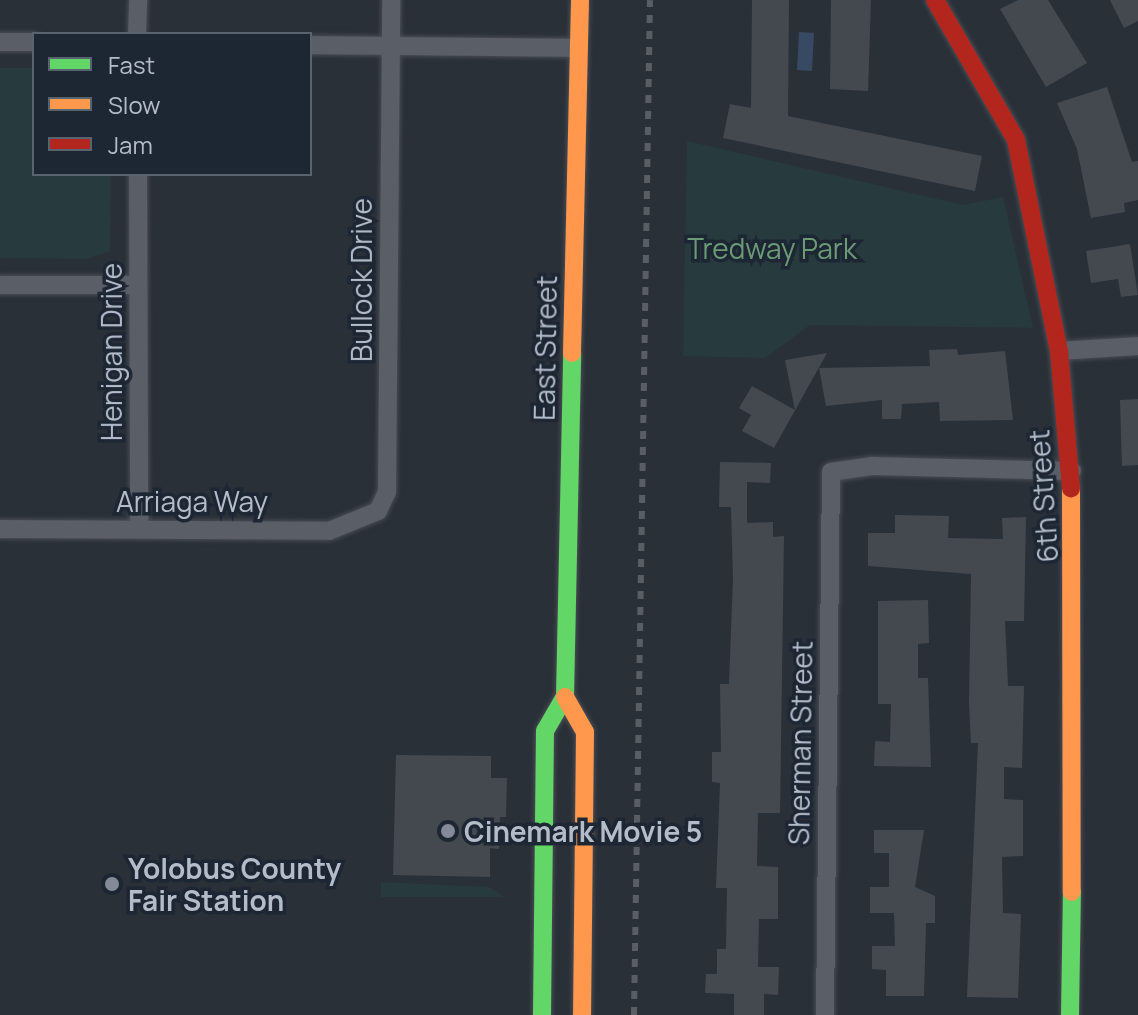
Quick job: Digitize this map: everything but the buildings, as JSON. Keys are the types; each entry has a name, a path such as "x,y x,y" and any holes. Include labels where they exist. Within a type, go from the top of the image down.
{"street":[{"path":"137,32 138,0"},
{"name":"Bullock Drive","path":"378,511 387,492 391,0"},
{"name":"East Street","path":"542,1015 545,731 565,697 580,0"},
{"name":"6th Street","path":"935,0 1016,140 1059,351 1072,471 1070,1015"},
{"path":"0,42 32,42"},
{"path":"312,45 579,48"},
{"name":"Henigan Drive","path":"138,176 139,529"},
{"path":"0,285 138,285"},
{"path":"1059,351 1138,346"},
{"name":"Sherman Street","path":"825,1015 831,472 872,466 1072,471"},
{"name":"Arriaga Way","path":"0,529 329,531 378,511"},
{"path":"565,697 585,732 582,1015"}],"green space":[{"path":"0,68 32,68 32,176 111,176 110,251 88,259 0,258"},
{"name":"Tredway Park","path":"687,141 963,205 1003,197 1033,328 810,325 765,358 683,356"},
{"path":"381,882 489,887 504,897 381,897"}],"water":[{"path":"799,32 814,33 812,71 797,70"}],"railway":[{"path":"634,1015 650,0"}],"traffic: fast":[{"path":"542,1015 545,731 565,697 572,353"},
{"path":"1070,1015 1072,892"}],"traffic: slow":[{"path":"572,353 580,0"},
{"path":"1071,488 1072,892"},
{"path":"565,697 585,732 582,1015"}],"traffic: jam":[{"path":"935,0 1016,140 1059,351 1071,488"}],"place":[{"name":"Cinemark Movie 5","path":"448,831"},
{"name":"Yolobus County Fair Station","path":"112,884"}]}
